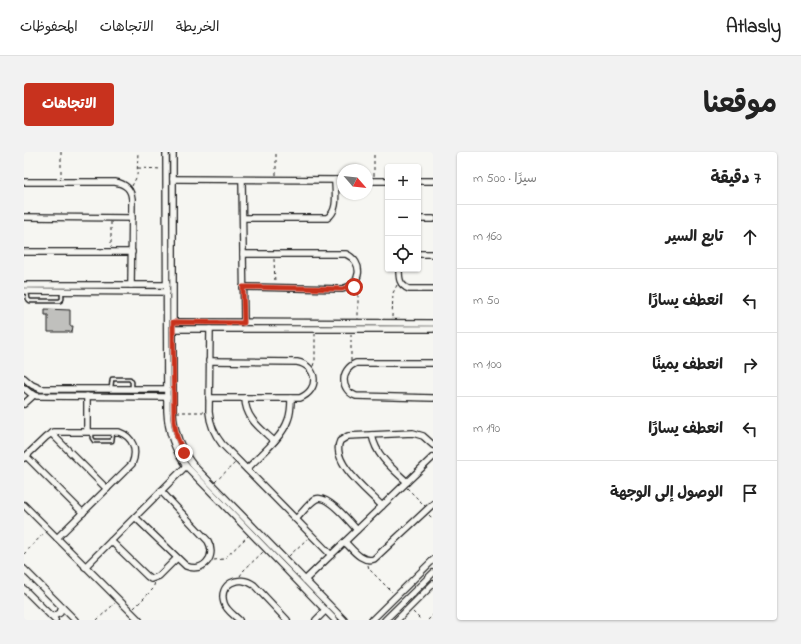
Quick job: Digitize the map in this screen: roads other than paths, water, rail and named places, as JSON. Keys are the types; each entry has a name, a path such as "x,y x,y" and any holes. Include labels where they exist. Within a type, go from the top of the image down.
{"street":[{"path":"166,152 167,397 170,436 177,452 186,466 335,620"},
{"path":"173,152 173,412 176,433 184,453 194,466 344,620"},
{"path":"173,180 335,180 334,210 327,218 243,218"},
{"path":"242,180 244,323"},
{"path":"373,181 385,181"},
{"path":"421,181 433,181"},
{"path":"24,182 115,182 125,185 129,189 132,199 131,285"},
{"path":"24,217 132,218"},
{"path":"421,219 433,219"},
{"path":"24,252 132,252"},
{"path":"243,254 346,254 354,259 358,268 357,278 351,286 342,289 243,287"},
{"path":"421,254 433,254"},
{"path":"399,272 400,282 409,289 433,289"},
{"path":"24,285 167,285"},
{"path":"26,291 167,292"},
{"path":"173,325 244,323 306,326 315,329 350,329 433,323"},
{"path":"173,325 210,329 358,323 433,329"},
{"path":"210,329 209,412 211,426 218,438 238,460 331,554"},
{"path":"209,361 297,362 302,363 311,370 314,382 310,392 300,398 209,398"},
{"path":"433,363 361,363 351,365 345,373 344,382 348,391 356,396 433,398"},
{"path":"24,378 32,385 42,389 167,389"},
{"path":"24,388 34,394 42,396 167,397"},
{"path":"24,404 34,394"},
{"path":"87,396 90,431"},
{"path":"245,398 246,408 250,417 274,441"},
{"path":"247,469 282,431 288,421 291,410 291,398"},
{"path":"57,538 83,513 132,464 135,453 134,447 129,437 124,434 113,431 51,433 25,457 83,513"},
{"path":"51,433 107,489"},
{"path":"382,506 346,468 341,460 339,444 345,437 416,434 423,436 433,445"},
{"path":"372,435 379,454 406,483"},
{"path":"305,580 433,457"},
{"path":"85,567 186,466"},
{"path":"135,517 186,566 195,568 204,566 210,559 211,550 208,541 160,492"},
{"path":"296,519 314,501 324,498 330,502 357,530"},
{"path":"345,542 362,558 368,560 377,558 433,504"},
{"path":"24,505 139,620"},
{"path":"111,541 147,576 154,579 177,558"},
{"path":"372,620 433,560"},
{"path":"24,569 75,620"},
{"path":"385,620 433,573"},
{"path":"239,620 226,607 223,597 224,592 230,584 239,580 250,582 254,585 287,620"},
{"path":"397,620 433,584"},
{"path":"24,589 53,618 60,613 62,606"},
{"path":"396,596 402,603"},
{"path":"316,620 326,610"}],"lane":[{"path":"26,291 30,301 60,301 62,299 62,291"},
{"path":"111,389 111,382 113,379 130,379 132,382 132,389"},
{"path":"90,431 94,441 111,441 113,439 113,431"}]}
